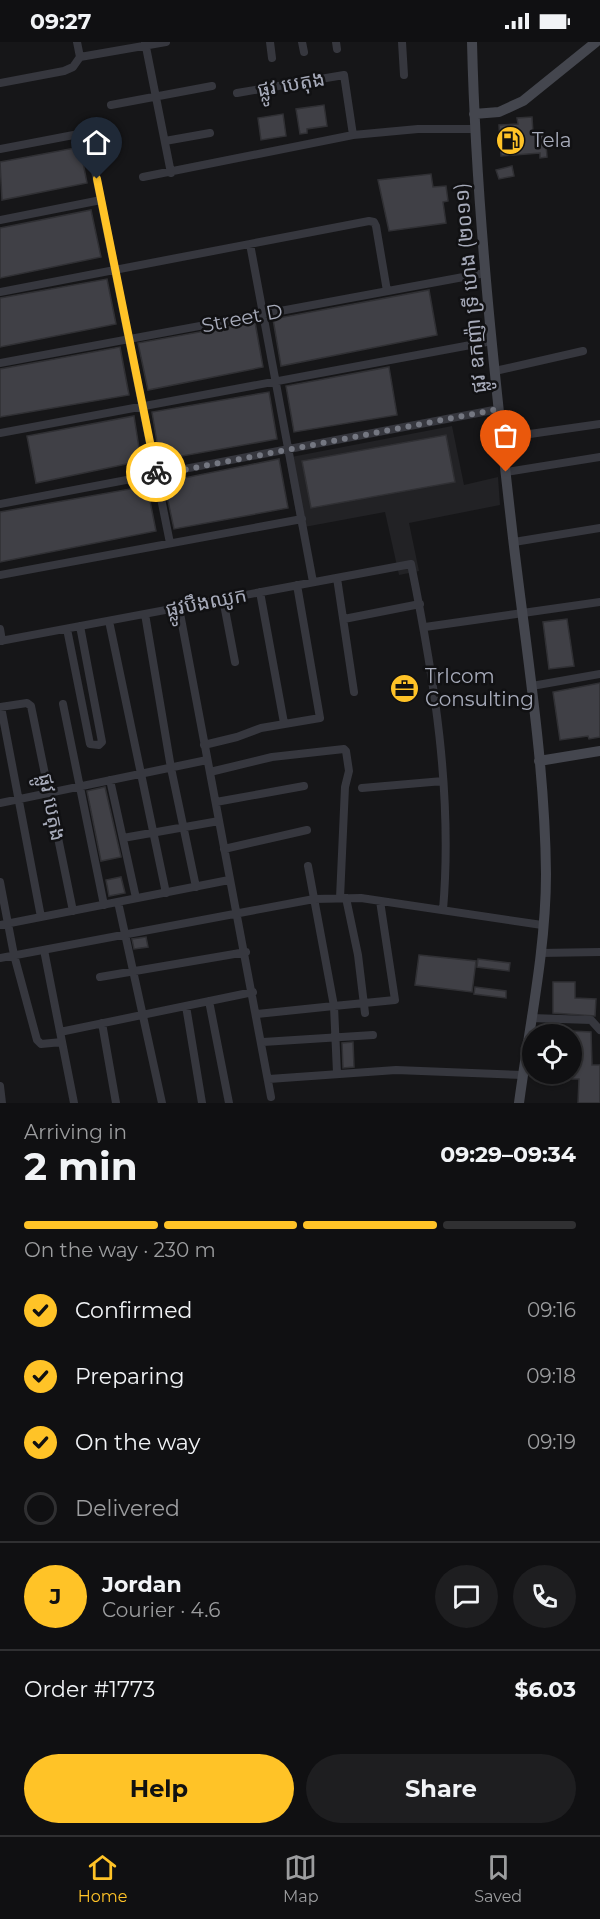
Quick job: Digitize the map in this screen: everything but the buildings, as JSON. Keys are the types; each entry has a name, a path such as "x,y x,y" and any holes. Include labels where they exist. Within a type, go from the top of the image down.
{"main road":[{"name":"ផ្លូវ ឧកញ៉ា ទ្រី ហេង (២០១១)","path":"472,42 474,114 485,273 532,686 546,875 540,953 530,1024"},
{"path":"474,114 499,112 523,101 596,42"},
{"path":"539,761 600,751"},
{"name":"ផ្លូវ ឧកញ៉ា ទ្រី ហេង (២០១១)","path":"519,1103 522,1082"}],"street":[{"path":"0,83 73,68 80,57 77,42"},
{"path":"80,57 166,42"},
{"path":"270,42 272,58"},
{"path":"302,42 304,52"},
{"path":"402,42 404,75"},
{"path":"146,44 171,173"},
{"name":"ផ្លូវ បេតុង","path":"237,93 344,75 353,135"},
{"path":"111,105 212,86"},
{"path":"144,177 353,135 418,129 475,129"},
{"path":"165,141 210,133"},
{"path":"0,149 87,134 170,543"},
{"path":"0,220 101,200"},
{"path":"0,292 374,222 387,291"},
{"path":"250,244 313,582"},
{"name":"Street D","path":"0,363 485,273"},
{"path":"0,432 492,341"},
{"path":"495,371 583,351"},
{"path":"0,504 499,409"},
{"path":"502,438 600,424"},
{"path":"506,472 600,457"},
{"path":"0,575 302,519"},
{"path":"514,542 600,528"},
{"name":"ផ្លូវបឹងឈូក","path":"1,641 411,564 420,604"},
{"path":"337,578 354,692"},
{"path":"204,745 284,723 317,720 321,713 297,585"},
{"path":"260,592 284,723"},
{"path":"223,599 235,662"},
{"path":"425,627 524,614 543,614 600,602"},
{"path":"344,619 420,604 438,719 443,781 445,851 443,910"},
{"path":"179,608 230,880 246,952 271,1097"},
{"path":"146,614 171,768 196,887"},
{"path":"109,621 166,893"},
{"path":"67,629 90,744 99,745 102,742 80,626"},
{"path":"0,629 1,641"},
{"path":"532,686 600,674"},
{"name":"ផ្លូវ បេតុង","path":"1,707 30,704 73,911"},
{"path":"63,704 104,905"},
{"path":"1,707 41,917"},
{"path":"210,772 288,755 344,749 346,751 349,771 345,787 343,898 358,955 364,1009"},
{"path":"0,803 207,760"},
{"path":"110,780 136,898"},
{"path":"362,788 443,781"},
{"path":"216,802 303,786"},
{"path":"123,838 219,821"},
{"path":"224,849 307,831"},
{"path":"308,866 334,1006 337,1073"},
{"path":"4,925 230,880"},
{"path":"0,882 4,925 37,1040 41,1044 62,1042"},
{"path":"0,958 314,899 343,898 380,901 542,926"},
{"path":"257,1014 334,1006 364,1009 395,1000 380,901"},
{"path":"118,902 135,970 162,1103"},
{"path":"44,950 74,1103"},
{"path":"100,977 246,952"},
{"path":"540,953 600,952"},
{"path":"60,1032 253,992"},
{"path":"209,1001 229,1103"},
{"path":"186,1006 202,1103"},
{"path":"531,1018 591,1020 600,1030"},
{"path":"102,1023 116,1103"},
{"path":"262,1042 373,1035"},
{"path":"269,1079 396,1070 522,1075"},
{"path":"0,1086 2,1103"}],"shaded area":[{"path":"452,426 464,485 498,477 500,505 409,523 419,571 399,575 385,512 299,528 286,458"}],"way so far":[{"path":"156,472 157,475 499,409 506,472"}],"place":[{"name":"Tela","path":"511,140"},
{"name":"TrIcom Consulting","path":"404,688"}],"route":[{"path":"97,179 156,472"}]}
